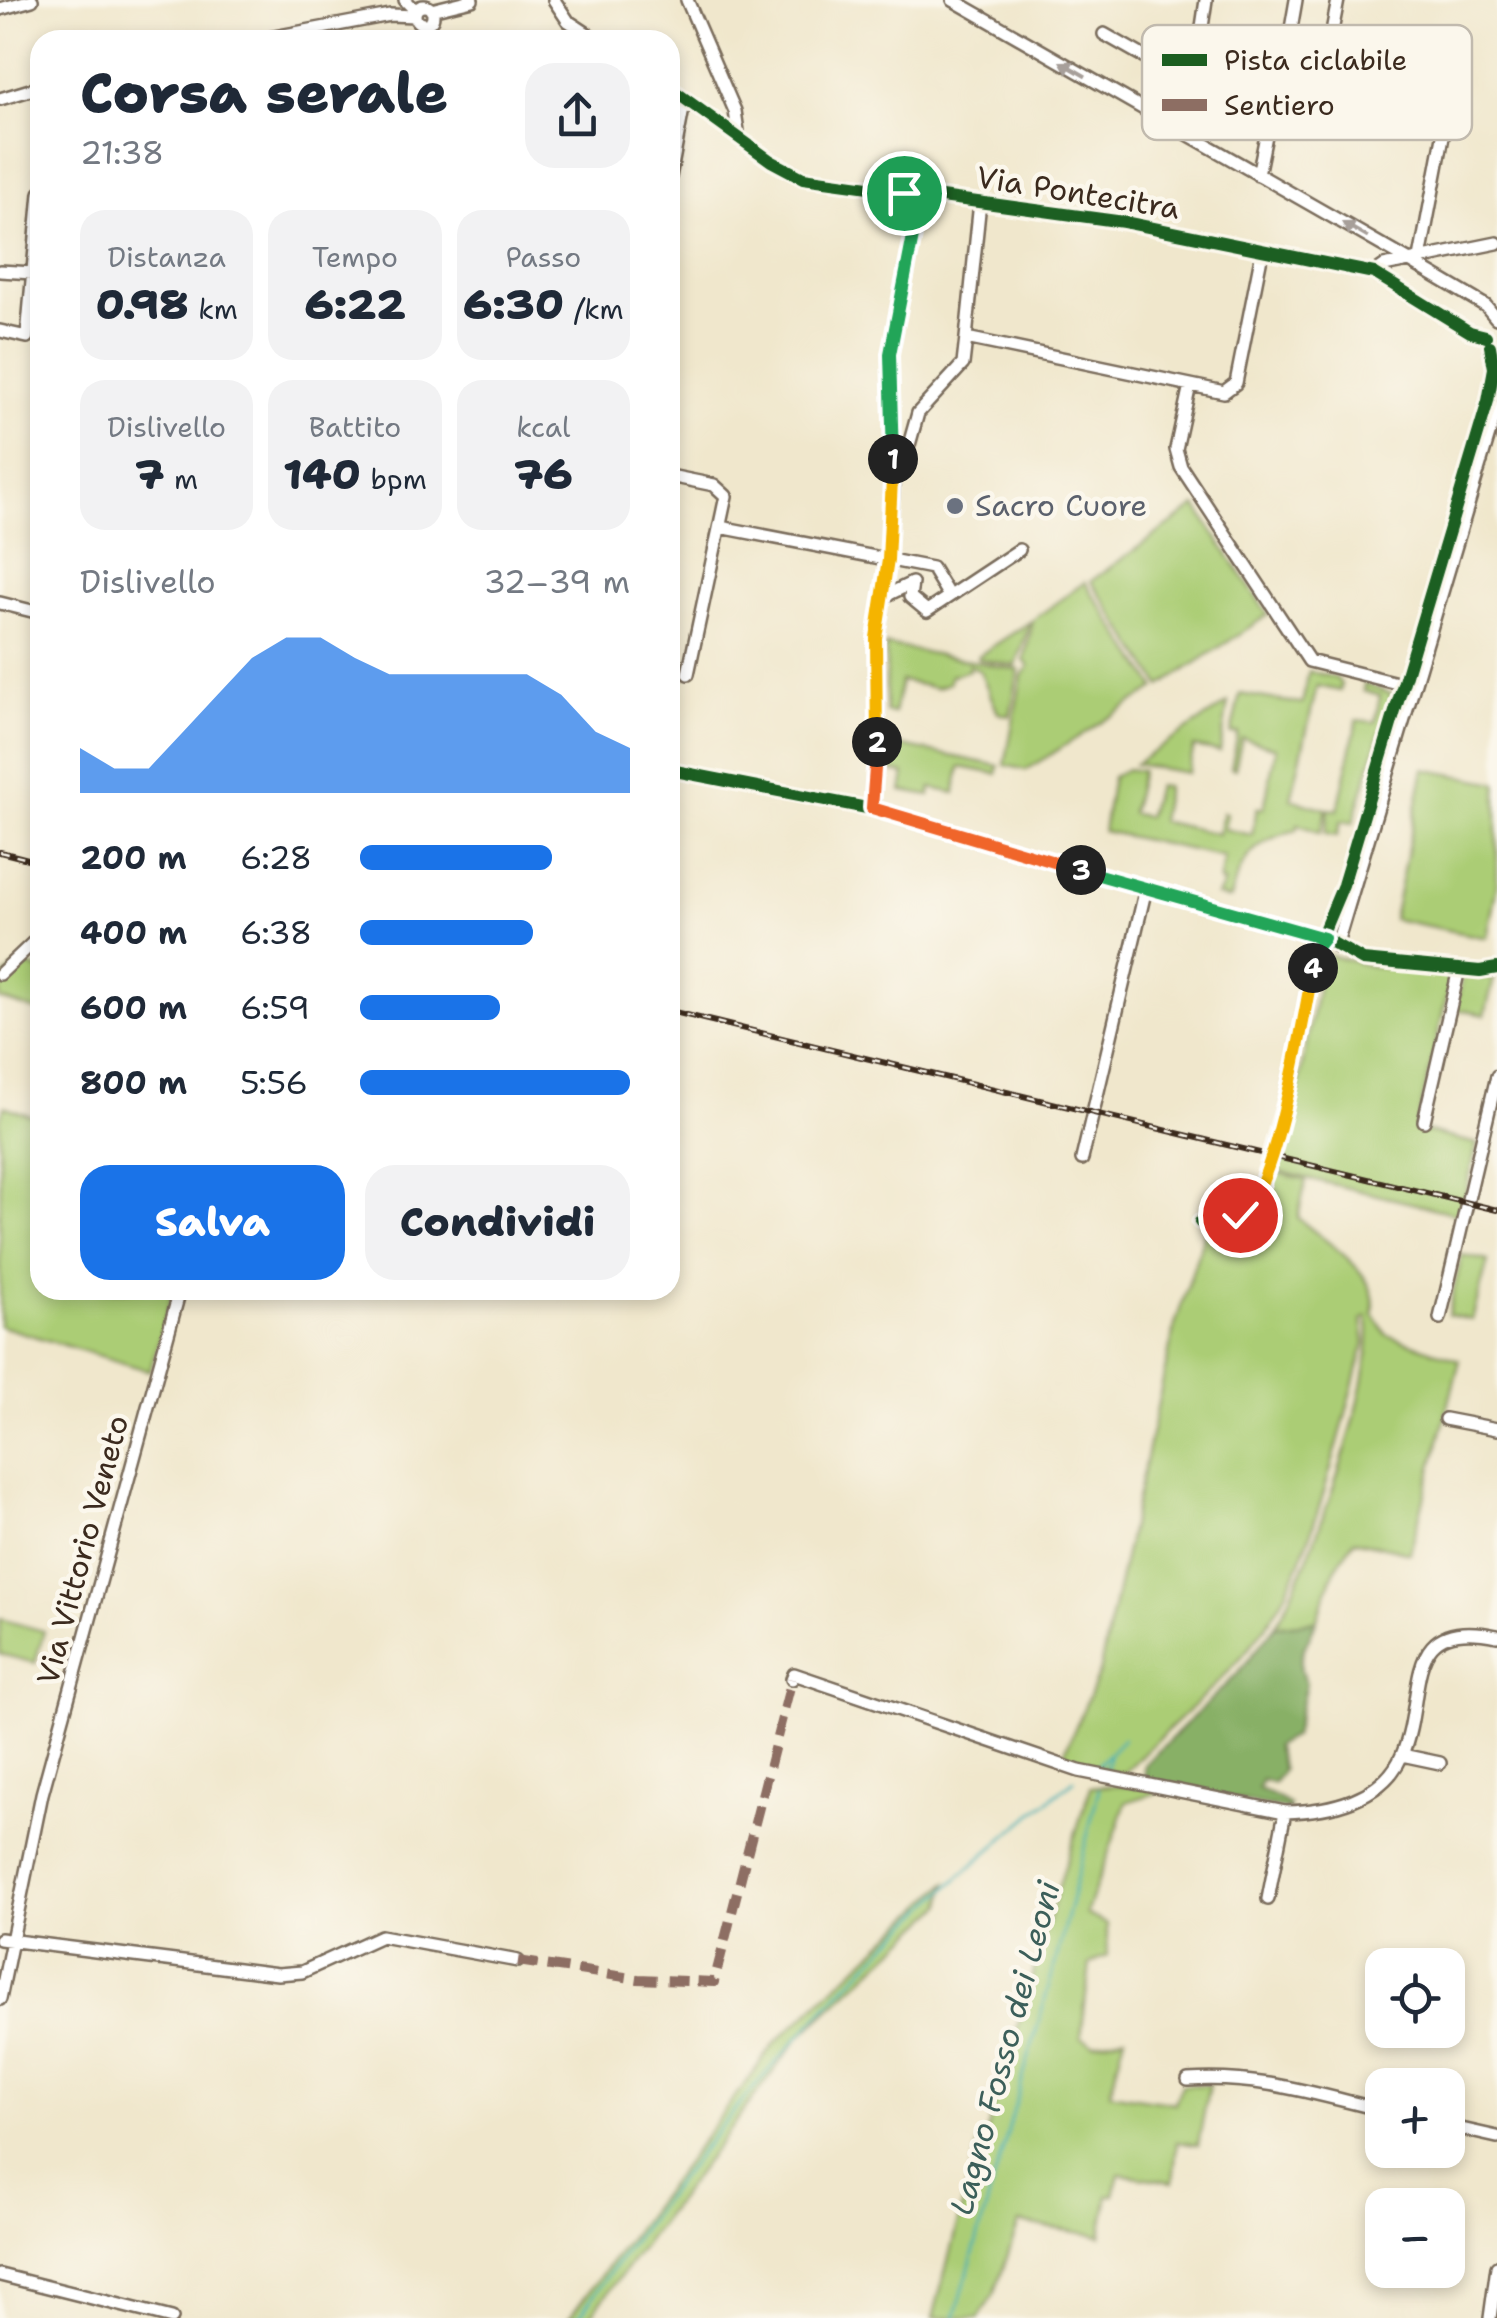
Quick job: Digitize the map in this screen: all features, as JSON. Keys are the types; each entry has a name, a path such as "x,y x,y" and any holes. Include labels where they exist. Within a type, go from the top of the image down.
{"street":[{"path":"0,9 32,0"},
{"path":"406,0 419,17 421,30"},
{"path":"313,30 390,16 432,18 431,10 472,0"},
{"path":"554,0 568,21 582,30"},
{"path":"688,0 735,112 739,138"},
{"path":"953,0 1142,108"},
{"path":"1203,25 1206,0"},
{"path":"1292,25 1296,0"},
{"path":"1333,25 1338,0"},
{"path":"1104,34 1142,53"},
{"path":"0,99 30,91"},
{"name":"Via Pontecitra","path":"680,95 739,138 804,178 1124,222 1374,273 1491,344"},
{"path":"680,124 685,98"},
{"path":"1198,140 1414,259 1486,306 1497,318 1491,344 1494,368 1488,401 1336,947"},
{"path":"1258,174 1265,140"},
{"path":"1414,259 1441,140"},
{"path":"872,808 878,728 876,638 888,560 894,474 890,354 921,195"},
{"path":"894,474 902,470 918,413 963,364 980,202"},
{"path":"1374,273 1414,259 1497,243"},
{"path":"966,338 1224,392 1236,383 1262,252"},
{"path":"0,271 30,273"},
{"path":"0,331 27,337 30,305"},
{"path":"1190,385 1176,449 1180,466 1309,662 1408,686"},
{"path":"1200,1222 1240,1215 1257,1200 1292,1076 1317,947 1332,916 1497,408"},
{"path":"680,478 714,485 726,496 688,674"},
{"path":"720,527 932,568 950,596"},
{"path":"883,597 912,583 910,597 927,611 1019,550"},
{"path":"0,603 30,610"},
{"path":"680,772 872,808 1324,938 1363,960 1459,969 1497,968"},
{"path":"1082,1159 1146,888"},
{"path":"1298,931 1314,928 1332,916"},
{"path":"0,974 30,946"},
{"path":"1424,1120 1459,969"},
{"path":"1440,1318 1497,1076"},
{"name":"Via Vittorio Veneto","path":"0,2000 7,1940 42,1794 177,1300"},
{"path":"1445,1419 1497,1429"},
{"path":"792,1679 794,1674 1080,1771 1285,1812 1340,1807 1386,1779 1402,1755 1422,1662 1436,1641 1454,1631 1497,1636"},
{"path":"1402,1755 1440,1763"},
{"path":"1268,1898 1285,1812"},
{"path":"7,1940 278,1974 319,1965 381,1936 518,1961"},
{"path":"1188,2080 1236,2077 1365,2106"},
{"path":"1465,2130 1497,2137"},
{"path":"1490,2318 1497,2266"},
{"path":"0,2276 172,2318"}],"green space":[{"path":"1196,506 1268,615 1161,686 1091,581"},
{"path":"1085,582 1156,688 1026,770 1005,765 1022,675 1029,667 1024,660 1033,620"},
{"path":"1030,622 1016,666 979,659 978,656"},
{"path":"886,645 1019,670 1010,716 998,713 980,671 969,665 969,670 950,676 949,683 936,688 901,681 894,713 886,712"},
{"path":"1309,671 1336,678 1341,684 1340,691 1317,686 1291,799 1327,809 1320,833 1298,824 1297,830 1260,846 1244,863 1230,899 1217,896 1224,883 1219,882 1224,857 1103,831 1112,777 1127,769 1141,771 1131,813 1147,817 1157,786 1166,787 1160,821 1218,834 1223,813 1227,814 1224,829 1252,835 1257,808 1264,808 1276,748 1242,738 1235,769 1231,768 1238,733 1231,734 1240,694 1302,704"},
{"path":"1364,684 1392,694 1353,823 1341,821 1337,836 1325,834 1329,809 1338,810 1357,720 1375,722 1380,696 1363,691"},
{"path":"1228,703 1220,752 1194,747 1188,773 1135,764"},
{"path":"884,742 999,766 997,774 960,767 955,793 931,788 930,796 902,791 905,774 883,769"},
{"path":"1424,769 1497,783 1497,884 1487,938 1393,919"},
{"path":"1324,954 1375,967 1452,974 1416,1129 1477,1144 1461,1215 1273,1170 1295,1103"},
{"path":"20,963 30,966 30,1009 0,999 0,981"},
{"path":"1463,976 1494,978 1485,1015 1455,1009"},
{"path":"4,1106 30,1115 30,1300 170,1300 150,1371 0,1326 0,1119"},
{"path":"1272,1171 1306,1180 1298,1218 1360,1272 1369,1285 1373,1314 1387,1335 1460,1360 1410,1553 1354,1540 1335,1569 1316,1621 1275,1626 1305,1564 1338,1473 1363,1381 1367,1317 1362,1320 1365,1343 1316,1518 1290,1585 1260,1635 1223,1677 1123,1774 1062,1758 1099,1673 1175,1325 1205,1232 1252,1215"},
{"path":"1462,1255 1488,1261 1472,1320 1448,1315"},
{"path":"0,1619 44,1631 35,1663 0,1654"},
{"path":"1316,1621 1301,1659 1306,1683 1294,1736 1275,1746 1283,1770 1273,1783 1262,1780 1258,1788 1290,1805 1288,1810 1146,1781 1144,1765 1238,1673 1275,1626"},
{"path":"1116,1785 1165,1790 1126,1802 1086,1914 1107,1924 1107,1955 1090,1964 1081,2037 1094,2044 1125,2036 1110,2093 1175,2103 1181,2085 1209,2085 1198,2145 1177,2142 1173,2182 1119,2174 1114,2195 1108,2195 1101,2236 1019,2223 995,2292 979,2318 933,2318 979,2141 985,2137 1091,1787"},
{"path":"947,1883 943,1905 799,2037 589,2318 569,2318 776,2042"}],"waterway":[{"name":"Lagno Fosso dei Leoni","path":"1097,1766 1123,1739"},
{"name":"Lagno Fosso dei Leoni","path":"1106,1769 1109,1756"},
{"path":"578,2318 687,2169 805,2030 934,1900 1074,1780"},
{"name":"Lagno Fosso dei Leoni","path":"955,2318 1054,1968 1099,1789"}],"railway":[{"path":"0,852 30,860"},
{"path":"680,1013 1497,1210"}],"marked path":[{"path":"518,1961 638,1979 714,1982 792,1679"}],"cycle path":[{"path":"680,95 771,161 803,178 1124,222 1374,273 1470,332 1486,336"},
{"path":"1200,1222 1240,1215 1257,1200 1292,1076 1317,947 1343,885 1488,401 1494,368 1490,346"},
{"path":"680,772 872,809 1324,938 1363,960 1480,971 1497,968"}],"place":[{"name":"Sacro Cuore","path":"955,506"}],"route":[{"path":"904,193 921,195 890,354 894,474 888,560 876,638 878,728 872,808 1324,938 1317,947 1292,1076 1257,1200 1248,1212 1240,1215"}]}
